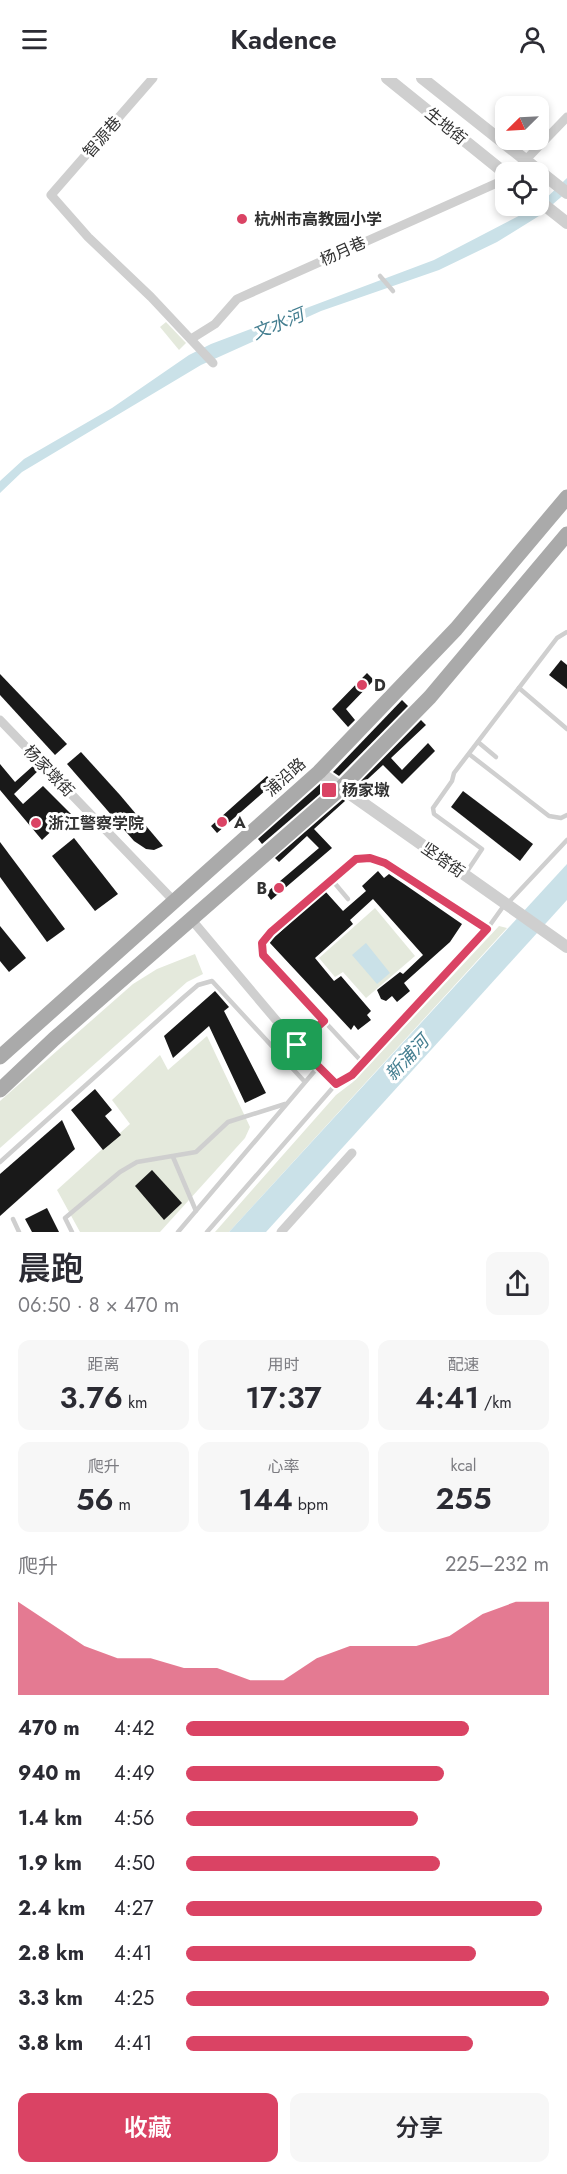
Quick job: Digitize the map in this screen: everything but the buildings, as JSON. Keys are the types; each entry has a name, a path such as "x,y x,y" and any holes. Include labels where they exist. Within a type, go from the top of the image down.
{"main road":[{"name":"浦沿路","path":"0,1057 173,900 319,772 456,629 567,497"},
{"path":"0,1090 340,789 429,697 567,534"}],"street":[{"name":"智源巷","path":"153,78 51,195 88,237 191,339"},
{"name":"生地街","path":"387,78 495,165"},
{"name":"生地街","path":"422,78 567,194"},
{"path":"527,161 567,117"},
{"name":"杨月巷","path":"191,339 215,324 237,299 495,184"},
{"path":"549,209 567,223"},
{"path":"191,339 213,363"},
{"name":"杨家墩街","path":"0,720 173,900"},
{"name":"坚塔街","path":"319,772 567,947"},
{"path":"191,919 297,1045 336,1084"},
{"path":"281,1232 352,1153"}],"lane":[{"path":"380,276 393,291"},
{"path":"464,875 482,849 434,814 433,808 469,754 557,638 567,632"},
{"path":"519,688 567,729"},
{"path":"478,742 496,757"},
{"path":"469,754 549,816 561,818 567,815"},
{"path":"207,1232 336,1084 352,1075 510,907 567,840"},
{"path":"363,1063 263,955 262,943 356,859 370,858 385,863 487,929"},
{"path":"332,880 348,899"},
{"path":"0,1162 198,985 212,981 304,1081"},
{"path":"297,1045 324,1021"},
{"path":"178,1232 318,1067"},
{"path":"72,1232 65,1218 120,1172 137,1162 196,1152 228,1122 285,1104"},
{"path":"172,1157 196,1211"},
{"path":"13,1219 19,1232"}],"shaded area":[{"path":"166,322 186,343 179,350 160,327"},
{"path":"375,908 415,956 366,998 343,972 335,977 319,958"},
{"path":"499,926 507,928 229,1232 215,1232 336,1095 353,1082"},
{"path":"195,954 203,974 187,982 0,1148 0,1101 133,984 157,969"},
{"path":"207,1036 250,1127 245,1138 160,1232 80,1232 57,1190 130,1124 112,1100 160,1055 168,1070"}],"water":[{"path":"567,178 567,192 549,207 549,195"},
{"name":"文水河","path":"519,216 539,216 497,242 439,270 321,311 201,365 22,472 0,493 0,481 24,459 112,408 189,355 211,344 434,260"},
{"name":"新浦河","path":"567,864 567,900 266,1232 229,1232"},
{"path":"366,943 390,973 377,984 352,955"}],"place":[{"name":"杭州市高教园小学","path":"242,219"},
{"name":"D","path":"362,685"},
{"name":"杨家墩","path":"329,790"},
{"name":"A","path":"222,822"},
{"name":"浙江警察学院","path":"36,823"},
{"name":"B","path":"279,888"}],"route":[{"path":"370,858 385,863 487,929 352,1075 336,1084 297,1045 324,1021 263,955 262,943 271,932 356,859 370,858"}]}
